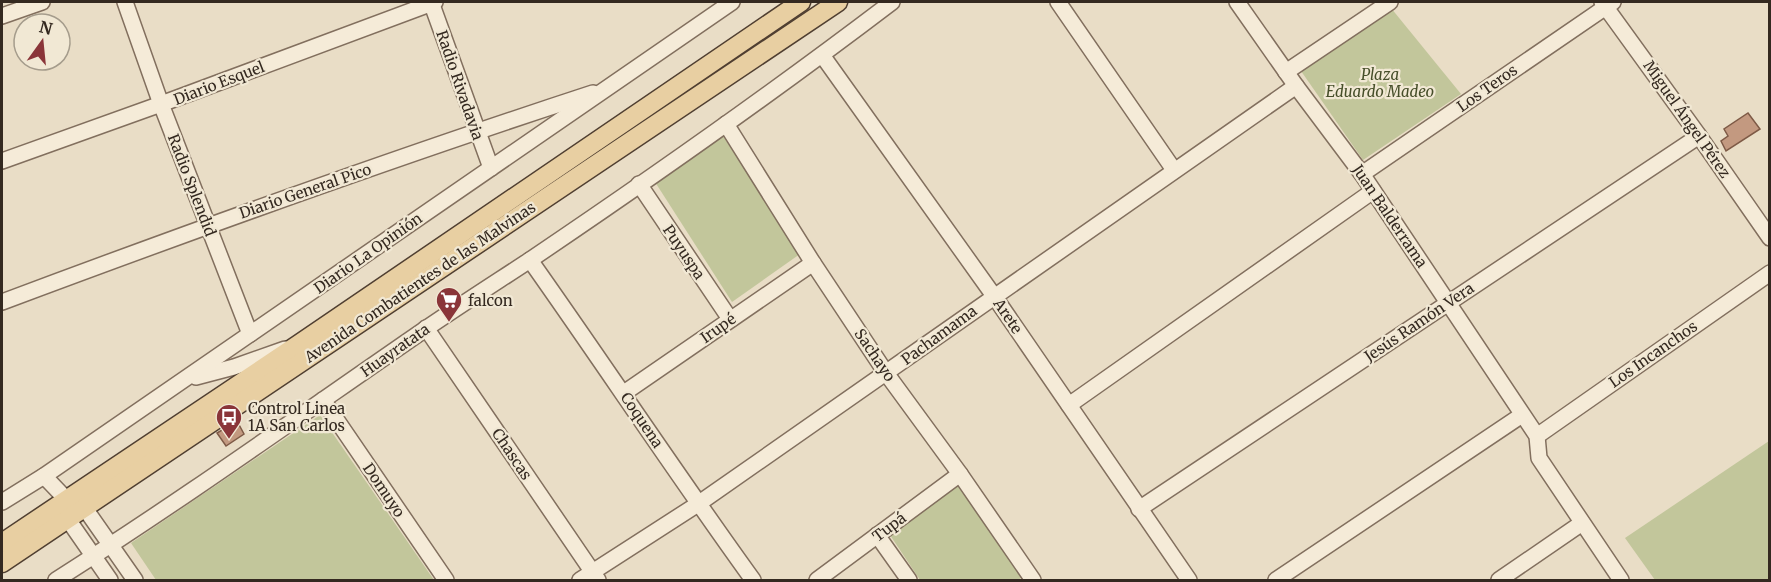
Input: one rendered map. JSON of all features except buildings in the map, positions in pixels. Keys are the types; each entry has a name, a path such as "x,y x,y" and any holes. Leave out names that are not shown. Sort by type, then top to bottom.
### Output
{"main road":[{"name":"Avenida Combatientes de las Malvinas","path":"2,543 801,2"},
{"name":"Avenida Combatientes de las Malvinas","path":"2,563 838,2"}],"street":[{"path":"2,16 42,2"},
{"name":"Radio Splendid","path":"125,2 161,104 250,334"},
{"name":"Diario Esquel","path":"2,161 432,2"},
{"name":"Radio Rivadavia","path":"432,2 490,168"},
{"name":"Diario La Opinión","path":"2,502 44,476 732,2"},
{"name":"Huayratata","path":"56,580 111,546 426,328 530,260 822,56 892,2"},
{"path":"1058,2 1174,170"},
{"name":"Juan Balderrama","path":"1237,2 1362,174 1537,436"},
{"path":"1286,72 1390,2"},
{"name":"Miguel Ángel Pérez","path":"1607,3 1770,238"},
{"name":"Los Teros","path":"1362,174 1607,3"},
{"name":"Arete","path":"822,56 994,296 1188,580"},
{"name":"Pachamama","path":"590,578 1296,86"},
{"name":"Diario General Pico","path":"2,302 207,225 610,87"},
{"name":"Sachayo","path":"726,124 813,263 886,373 960,474 1032,580"},
{"name":"Jesús Ramón Vera","path":"1139,509 1699,135"},
{"name":"Puyuspa","path":"639,184 730,319"},
{"path":"1069,405 1373,191"},
{"name":"Coquena","path":"530,260 753,580"},
{"name":"Irupé","path":"624,393 813,263"},
{"name":"Los Incanchos","path":"1537,436 1770,273"},
{"name":"Chascas","path":"426,328 590,578"},
{"path":"184,380 234,367 299,344"},
{"name":"Domuyo","path":"323,400 446,580"},
{"path":"1276,580 1522,415"},
{"path":"1537,436 1539,458 1621,580"},
{"name":"Tupá","path":"818,580 960,474"},
{"path":"44,476 66,499 84,507 135,580"},
{"path":"66,499 67,518 110,580"},
{"path":"1499,580 1582,523"},
{"path":"877,535 909,580"}],"green space":[{"name":"Plaza Eduardo Madeo","path":"1391,8 1461,94 1363,160 1301,71"},
{"path":"723,136 800,254 732,302 655,182"},
{"path":"320,415 434,580 156,580 131,543"},
{"path":"1769,441 1769,580 1655,580 1625,538"},
{"path":"960,483 1024,576 1018,580 920,580 890,535"}],"place":[{"name":"falcon","path":"449,323"},
{"name":"Control Linea 1A San Carlos","path":"229,440"}]}
